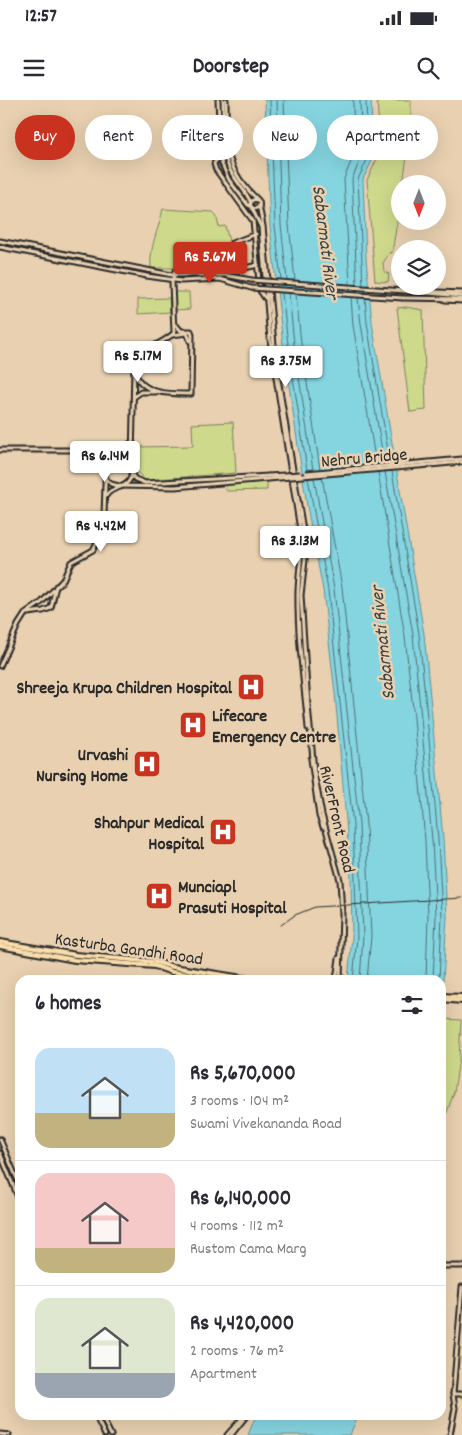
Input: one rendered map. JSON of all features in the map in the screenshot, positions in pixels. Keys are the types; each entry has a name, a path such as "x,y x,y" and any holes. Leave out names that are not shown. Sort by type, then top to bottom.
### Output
{"main road":[{"path":"218,100 219,115"},
{"path":"225,100 230,164 238,177 258,200"},
{"path":"225,100 226,158 230,170 248,195 261,226 266,298"},
{"path":"216,160 214,164 216,170 253,221 256,234 260,292 266,298"},
{"path":"221,160 229,180 251,206 257,208 259,205"},
{"path":"251,206 253,200 258,200"},
{"name":"RiverFront Road","path":"258,200 263,226 276,366 304,536 301,589 305,662 314,771 322,815 340,880 342,914 340,975"},
{"path":"172,335 174,333 174,320 172,279 175,271 204,270 213,267 222,260 232,243 256,234"},
{"path":"0,241 181,281 220,280 251,288 403,298 462,296"},
{"path":"0,247 82,264 172,279 189,274 231,271 258,265"},
{"path":"183,276 225,275 251,280 462,296"},
{"name":"RiverFront Road","path":"266,298 291,480 301,536 302,559 298,589 302,663 312,771 319,816 338,880 339,959 337,975"},
{"path":"134,399 141,392 190,394 191,331 178,329 174,320"},
{"path":"105,497 110,490 127,483 132,474 135,365 143,351 172,335 187,333 189,335 190,348"},
{"path":"135,365 137,379 156,392"},
{"path":"0,666 18,625 25,614 39,605 67,575 71,562 93,550 104,516 106,455 108,451 124,448 133,441"},
{"path":"0,450 114,450 127,452 132,459"},
{"path":"102,450 106,455"},
{"name":"Nehru Bridge","path":"268,477 462,461"},
{"path":"132,474 135,479 145,483 268,477"},
{"path":"105,476 110,484 119,486 175,487 268,477"},
{"path":"25,614 51,608 56,586"},
{"path":"46,598 54,600"},
{"path":"39,605 43,611"},
{"name":"Kasturba Gandhi Road","path":"0,942 76,956 156,962 173,968 221,975"},
{"name":"Kasturba Gandhi Road","path":"0,946 65,958 155,966 172,972 194,975"},
{"path":"446,998 462,999"},
{"path":"0,1139 15,1174"},
{"path":"0,1152 15,1190"},
{"path":"446,1266 462,1266"},
{"path":"450,1435 455,1408 453,1394 462,1287"},
{"path":"456,1365 460,1366"},
{"path":"453,1394 462,1394"},
{"path":"98,1420 105,1435"},
{"path":"103,1420 110,1435"},
{"path":"227,1435 241,1420"},
{"path":"231,1435 242,1420"},
{"path":"0,1434 9,1435"}],"green space":[{"path":"377,100 411,100 411,115 378,115"},
{"path":"377,160 406,160 404,175 391,175 391,230 396,230 394,240 391,240 391,252 383,263 384,271 389,274 388,282 375,281 367,180"},
{"path":"163,209 213,212 216,215 219,227 225,226 229,241 221,257 213,264 176,268 151,268 153,245"},
{"path":"174,292 189,292 190,309 175,310"},
{"path":"169,298 170,312 138,314 138,299"},
{"path":"406,307 423,310 426,410 410,412 397,308"},
{"path":"233,422 236,473 145,480 137,472 137,447 193,446 192,424"},
{"path":"267,481 267,490 227,491 225,489 228,484"},
{"path":"446,1019 461,1020 459,1059 454,1092 446,1115"}],"water":[{"name":"Sabarmati River","path":"265,100 371,100 372,115 327,115 327,160 372,160 363,179 366,258 372,323 424,634 443,839 447,916 443,975 348,975 352,937 351,878 335,693 323,590 307,506 283,345 270,226 267,160 317,160 317,115 266,115"},
{"path":"254,1420 356,1420 350,1435 248,1435"}],"railway":[{"path":"281,925 295,915 315,907 462,898"}],"place":[{"name":"Shreeja Krupa Children Hospital","path":"251,687"},
{"name":"Lifecare Emergency Centre","path":"193,725"},
{"name":"Urvashi Nursing Home","path":"147,764"},
{"name":"Shahpur Medical Hospital","path":"223,832"},
{"name":"Munciapl Prasuti Hospital","path":"159,896"}]}
